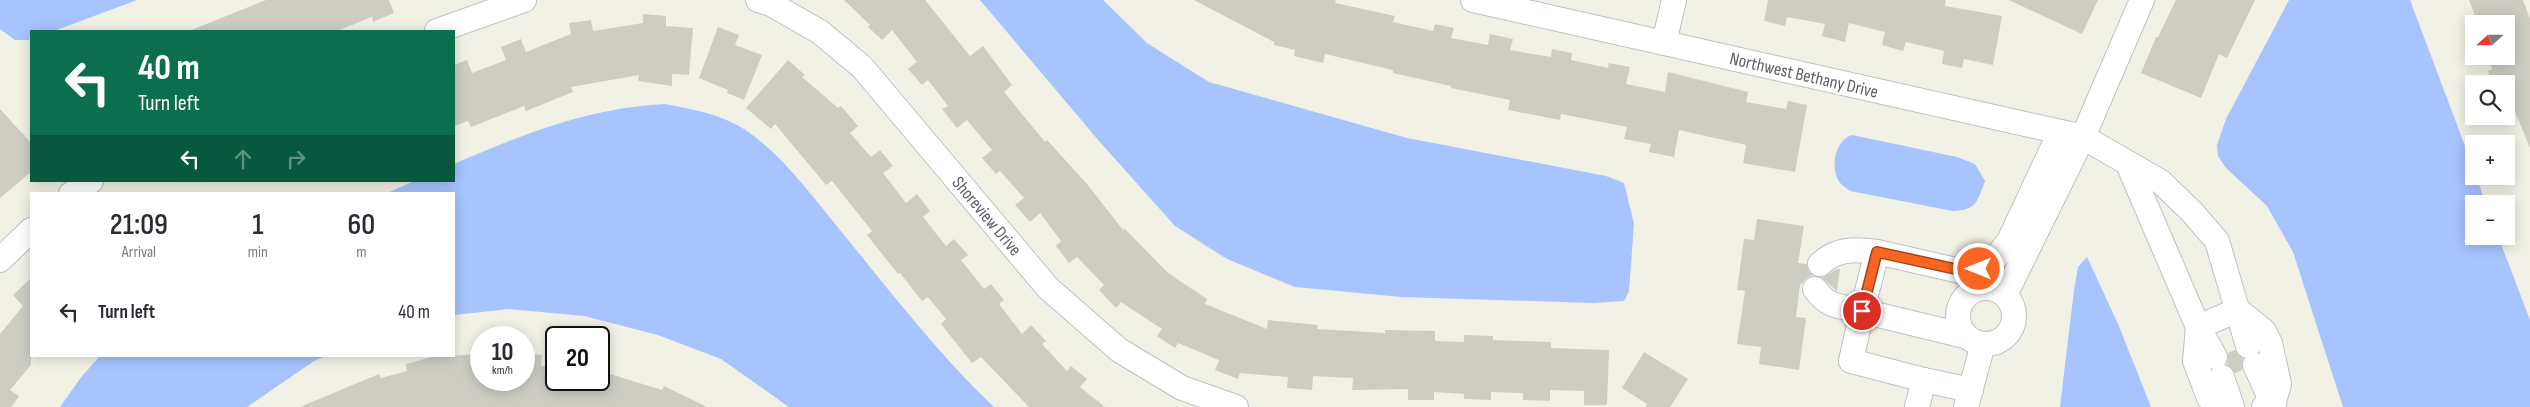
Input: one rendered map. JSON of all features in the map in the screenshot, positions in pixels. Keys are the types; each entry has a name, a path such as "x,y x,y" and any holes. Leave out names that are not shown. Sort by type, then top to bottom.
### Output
{"street":[{"path":"440,30 524,0"},
{"name":"Shoreview Drive","path":"758,0 771,4 820,32 862,67 1048,288 1119,350 1182,388 1236,407"},
{"name":"Northwest Bethany Drive","path":"1473,0 2072,135 2161,182 2192,212 2217,241 2252,356 2270,406"},
{"path":"1664,43 1674,0"},
{"path":"1974,340 1960,328 1958,308 1969,293 1973,280 1989,266 2009,241 2072,135 2142,0"},
{"path":"2005,294 2072,135"},
{"path":"2128,164 2198,327 2219,367 2232,407"},
{"path":"74,192 89,182"},
{"path":"3,252 30,231"},
{"path":"1867,250 1852,309 1851,361 1924,380 1969,398 1974,340"},
{"path":"1815,289 1822,299 1831,304 1974,340 2000,340 2012,327 2014,310 2005,294 1973,280 1867,250 1838,251 1820,264"},
{"path":"2198,327 2238,310"},
{"name":"Northwest Bethany Drive","path":"2238,310 2264,331 2270,343 2279,384 2270,406"},
{"path":"2198,327 2195,361 2209,398 2222,407"},
{"path":"1917,407 1924,380"}],"water":[{"path":"0,0 137,0 57,30 30,30 29,40 15,40 0,29"},
{"path":"980,0 1103,0 1147,43 1209,82 1407,138 1606,176 1624,183 1634,224 1629,291 1624,301 1593,303 1402,297 1295,287 1227,259 1175,226 1099,141"},
{"path":"2289,0 2410,0 2465,146 2465,185 2479,185 2483,195 2465,195 2465,245 2501,245 2530,320 2530,407 2343,407 2293,252 2267,206 2226,168 2218,156 2217,145 2226,119"},
{"path":"665,104 696,110 725,119 758,139 784,163 933,343 994,407 789,407 721,359 658,335 584,316 509,309 455,315 455,192 389,192 412,182 455,182 455,164 557,124 637,106"},
{"path":"1852,135 1957,157 1975,164 1985,181 1978,199 1972,207 1953,211 1850,191 1838,180 1835,160 1838,148 1842,142"},
{"path":"2087,257 2118,324 2151,407 2060,407 2078,267"},
{"path":"99,357 324,357 314,361 247,407 60,407 82,376"}],"building":[{"path":"266,0 389,0 394,13 373,22 372,17 340,30 191,30"},
{"path":"844,0 925,0 970,56 983,46 1012,85 1004,92 1045,142 1047,140 1087,184 1123,230 1124,228 1168,273 1207,299 1205,304 1267,329 1268,320 1318,325 1317,329 1385,333 1385,330 1435,331 1435,341 1464,342 1464,335 1493,336 1493,340 1551,342 1551,348 1609,350 1607,405 1584,405 1584,391 1550,390 1550,401 1523,400 1523,393 1491,392 1491,400 1464,399 1464,394 1434,392 1434,400 1408,400 1408,389 1352,390 1353,378 1313,376 1312,390 1287,388 1288,377 1240,373 1238,379 1215,370 1219,360 1178,343 1175,348 1157,336 1162,329 1121,302 1116,308 1099,290 1104,285 1077,257 1069,263 1056,246 1061,241 1040,213 1030,222 1015,205 1024,198 1000,171 996,174 982,158 992,150 967,120 957,128 942,109 948,106 928,80 922,85 908,69 917,62 892,30 882,40 868,27 870,25"},
{"path":"1194,0 1336,0 1335,3 1395,16 1393,22 1433,31 1435,24 1454,28 1451,38 1488,45 1490,34 1513,39 1510,50 1551,57 1552,49 1572,53 1571,60 1608,68 1609,63 1630,67 1626,84 1665,92 1668,72 1748,92 1746,102 1786,109 1788,101 1807,105 1795,172 1743,163 1746,145 1679,130 1674,157 1649,152 1651,144 1624,139 1627,127 1561,114 1560,120 1508,110 1510,100 1451,88 1451,86 1393,73 1393,70 1325,54 1323,63 1294,56 1295,50 1274,45 1274,42"},
{"path":"1768,0 1946,0 1945,6 2002,16 1993,65 1964,59 1962,68 1942,64 1944,51 1906,42 1903,51 1882,45 1885,32 1849,23 1845,42 1822,36 1825,24 1787,17 1785,26 1764,21"},
{"path":"2009,0 2098,0 2082,34"},
{"path":"2176,0 2255,0 2227,58 2219,54 2201,98 2141,73 2156,37 2158,37"},
{"path":"2469,0 2523,0 2530,19 2530,148 2515,112 2515,75 2490,75 2488,71 2492,69 2491,65 2515,65 2515,15 2475,15"},
{"path":"643,14 666,16 666,26 693,28 689,75 672,74 672,86 638,81 639,75 571,87 573,92 526,111 524,106 471,127 468,121 455,126 455,65 467,60 472,73 506,60 501,47 521,39 526,52 571,34 569,23 591,20 593,31 643,23"},
{"path":"718,27 739,35 735,45 762,55 744,100 727,93 728,90 699,78"},
{"path":"788,60 805,75 802,77 838,108 841,106 858,126 850,133 871,157 880,150 893,166 883,173 906,203 917,194 930,211 923,217 946,246 954,239 968,255 961,260 984,289 991,284 1004,300 999,304 1022,334 1031,325 1046,341 1042,344 1067,371 1071,366 1087,379 1080,387 1105,407 1029,407 981,357 972,363 941,324 946,319 928,297 922,301 900,273 898,274 867,235 872,231 832,181 826,185 775,124 771,129 746,108"},
{"path":"0,109 30,142 30,173 0,198"},
{"path":"1757,219 1804,226 1798,263 1807,264 1809,272 1813,275 1800,285 1796,317 1806,318 1799,370 1759,364 1761,347 1737,344 1745,291 1737,290 1744,239 1754,240"},
{"path":"1840,269 1837,291 1822,278"},
{"path":"30,279 31,365 10,390 19,396 11,407 0,407 0,334 23,306 13,295"},
{"path":"2235,350 2243,359 2242,370 2235,373 2227,364 2228,353"},
{"path":"1644,352 1688,379 1670,407 1646,407 1647,404 1622,388"},
{"path":"470,355 470,391 535,391 535,355 542,355 541,366 545,366 545,391 610,391 610,374 662,390 664,386 707,407 300,407 379,374 381,378 407,371 406,364 432,357"}],"route":[{"path":"1862,311 1877,252 1969,272 1979,269"}]}
